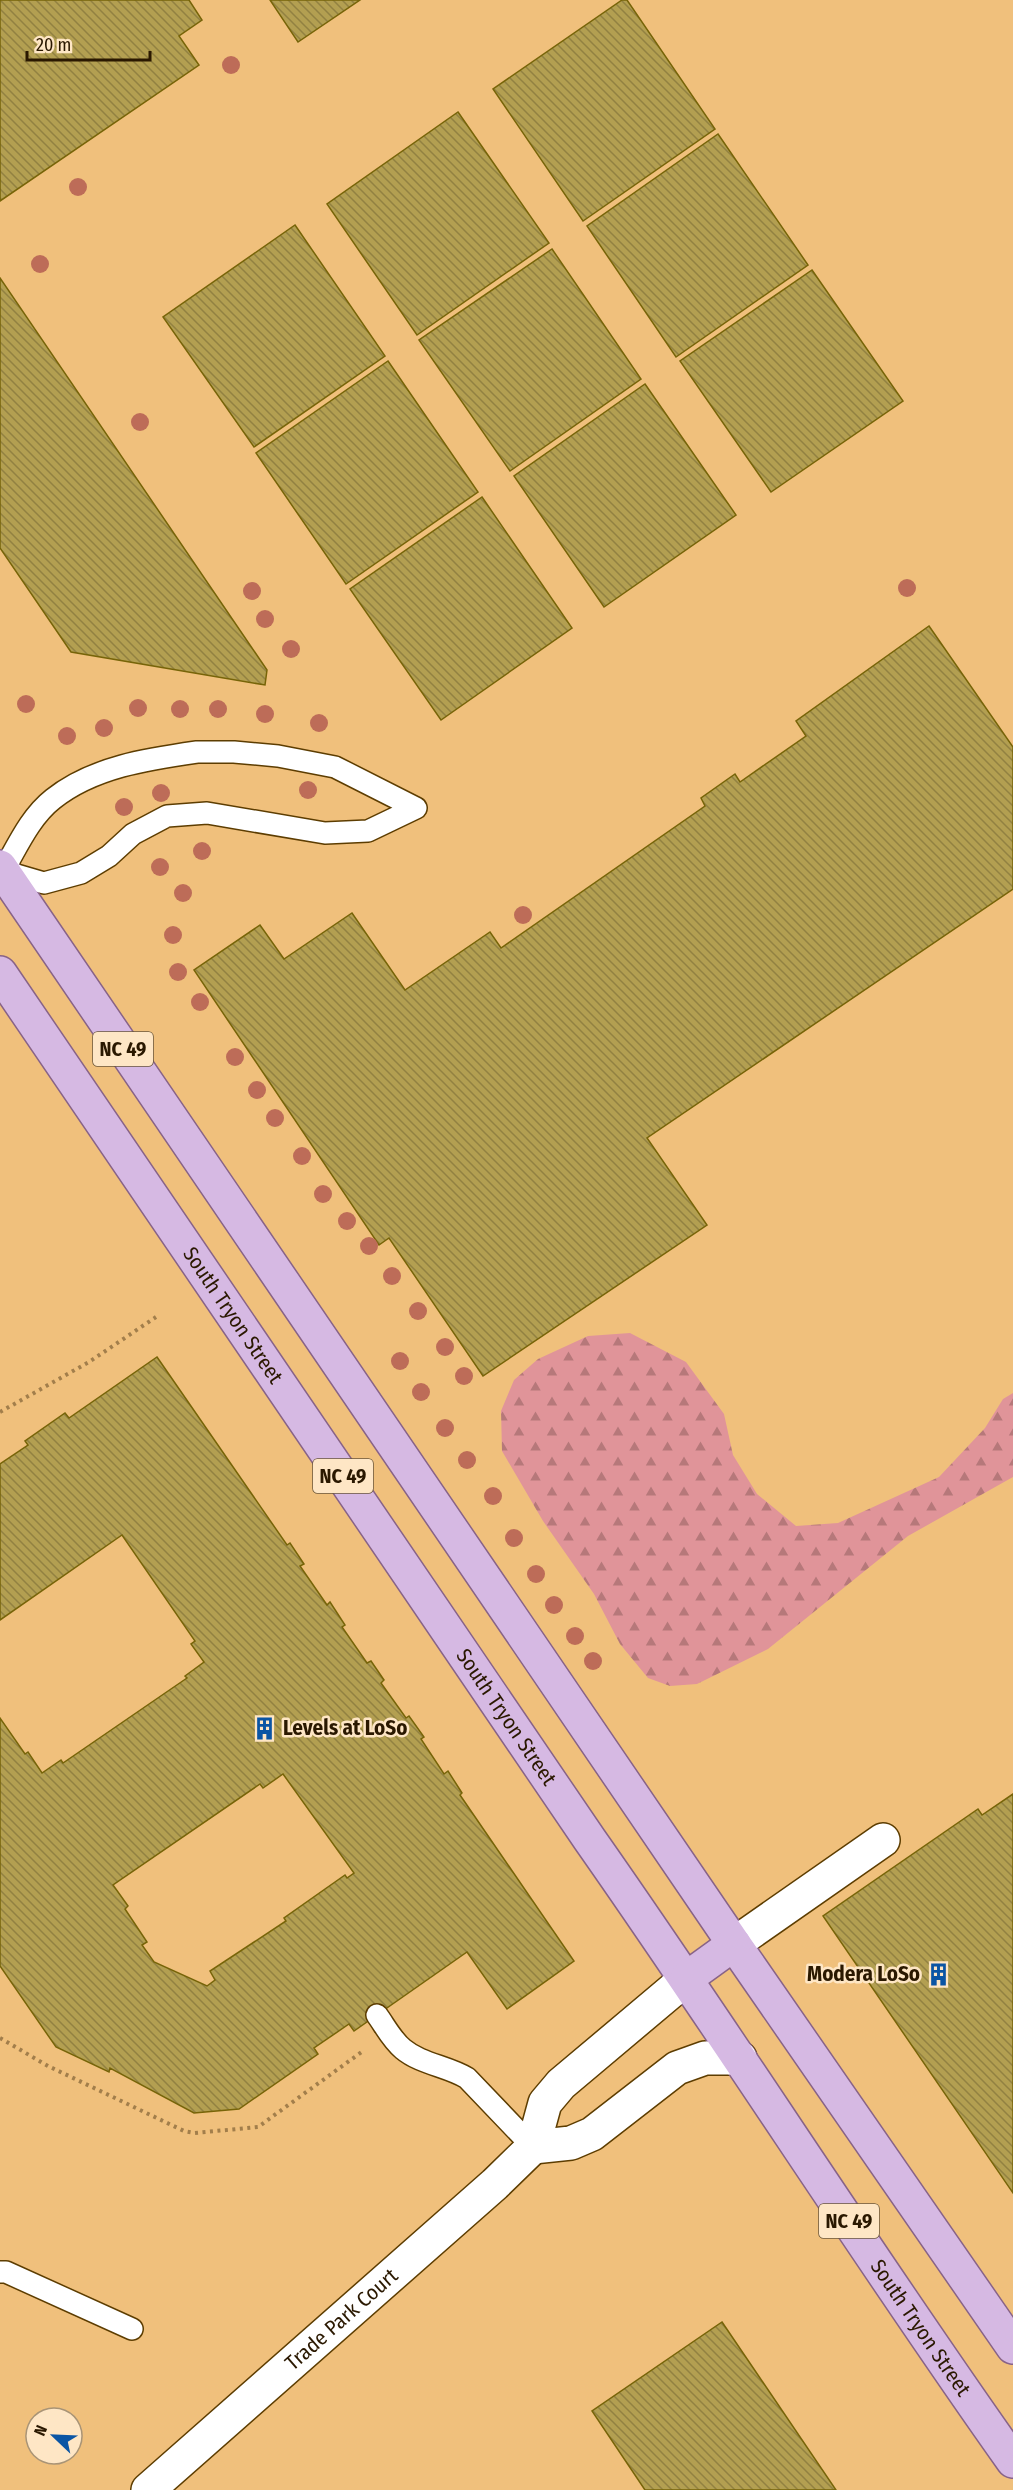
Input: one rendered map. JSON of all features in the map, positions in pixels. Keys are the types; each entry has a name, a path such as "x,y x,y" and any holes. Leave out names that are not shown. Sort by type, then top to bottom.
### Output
{"main road":[{"name":"NC 49","path":"1,871 734,1944 1013,2347"},
{"name":"South Tryon Street","path":"0,973 590,1840 687,1978 950,2373 1013,2461"},
{"path":"687,1978 734,1944"}],"street":[{"path":"734,1944 883,1840"},
{"path":"687,1978 561,2084 545,2103 533,2147 571,2143 592,2134 677,2068 705,2058 740,2058"},
{"name":"Trade Park Court","path":"148,2490 533,2147"}],"lane":[{"path":"197,752 234,752 278,756 335,767 416,808 368,831 325,834 207,813 167,816 133,834 109,855 81,873 44,884 1,871 27,829 52,799 92,776 150,759 197,752"},
{"path":"377,2015 403,2048 418,2058 454,2070 467,2078 533,2147"},
{"path":"0,2272 6,2272 132,2329"}],"path":[{"path":"0,1412 89,1362 156,1317"},
{"path":"0,2038 48,2066 184,2131 195,2133 258,2127 365,2050"}],"green space":[{"path":"630,1333 686,1362 724,1414 733,1455 757,1494 796,1526 838,1523 939,1477 985,1428 1003,1399 1013,1393 1013,1477 908,1536 768,1649 697,1684 670,1686 648,1678 620,1644 594,1594 543,1521 502,1451 501,1411 514,1380 538,1359 588,1336"}],"building":[{"path":"0,0 189,0 202,20 179,36 199,65 0,201"},
{"path":"270,0 360,0 298,42"},
{"path":"622,0 627,0 715,129 583,221 493,89"},
{"path":"458,112 549,243 417,335 327,204"},
{"path":"718,134 808,265 676,357 587,226"},
{"path":"295,225 385,356 254,447 163,317"},
{"path":"552,249 641,379 510,471 419,340"},
{"path":"812,270 903,401 771,492 680,361"},
{"path":"0,278 267,670 265,685 71,652 0,548"},
{"path":"388,361 478,492 346,584 256,453"},
{"path":"645,384 736,515 604,607 514,476"},
{"path":"482,497 572,628 441,720 350,589"},
{"path":"929,626 1013,747 1013,889 647,1138 707,1225 483,1376 389,1238 379,1245 194,970 260,925 284,959 352,913 405,990 490,932 501,948 705,806 701,798 735,774 740,782 806,736 796,721"},
{"name":"Levels at LoSo","path":"157,1357 287,1545 290,1543 304,1564 300,1566 327,1605 330,1602 345,1625 342,1627 367,1663 371,1661 384,1680 381,1683 406,1718 409,1716 424,1737 421,1739 444,1774 448,1771 462,1793 460,1795 574,1961 507,2009 467,1952 354,2031 349,2024 314,2048 318,2054 239,2109 194,2113 110,2068 109,2072 56,2047 0,1966 0,1718 25,1754 28,1752 42,1773 61,1760 63,1763 187,1678 185,1676 204,1662 191,1644 195,1641 122,1535 0,1620 0,1464 28,1445 25,1441 65,1413 69,1418","holes":["283,1774 354,1873 347,1878 345,1875 284,1918 286,1921 210,1971 215,1980 207,1986 154,1962 142,1945 147,1942 125,1909 128,1906 113,1885 260,1784 263,1788"]},
{"name":"Modera LoSo","path":"1013,1794 1013,2193 823,1916 978,1809 982,1815"},
{"path":"722,2322 836,2490 645,2490 592,2411"}],"place":[{"name":"Levels at LoSo","path":"265,1728"},
{"name":"Modera LoSo","path":"938,1974"}]}
